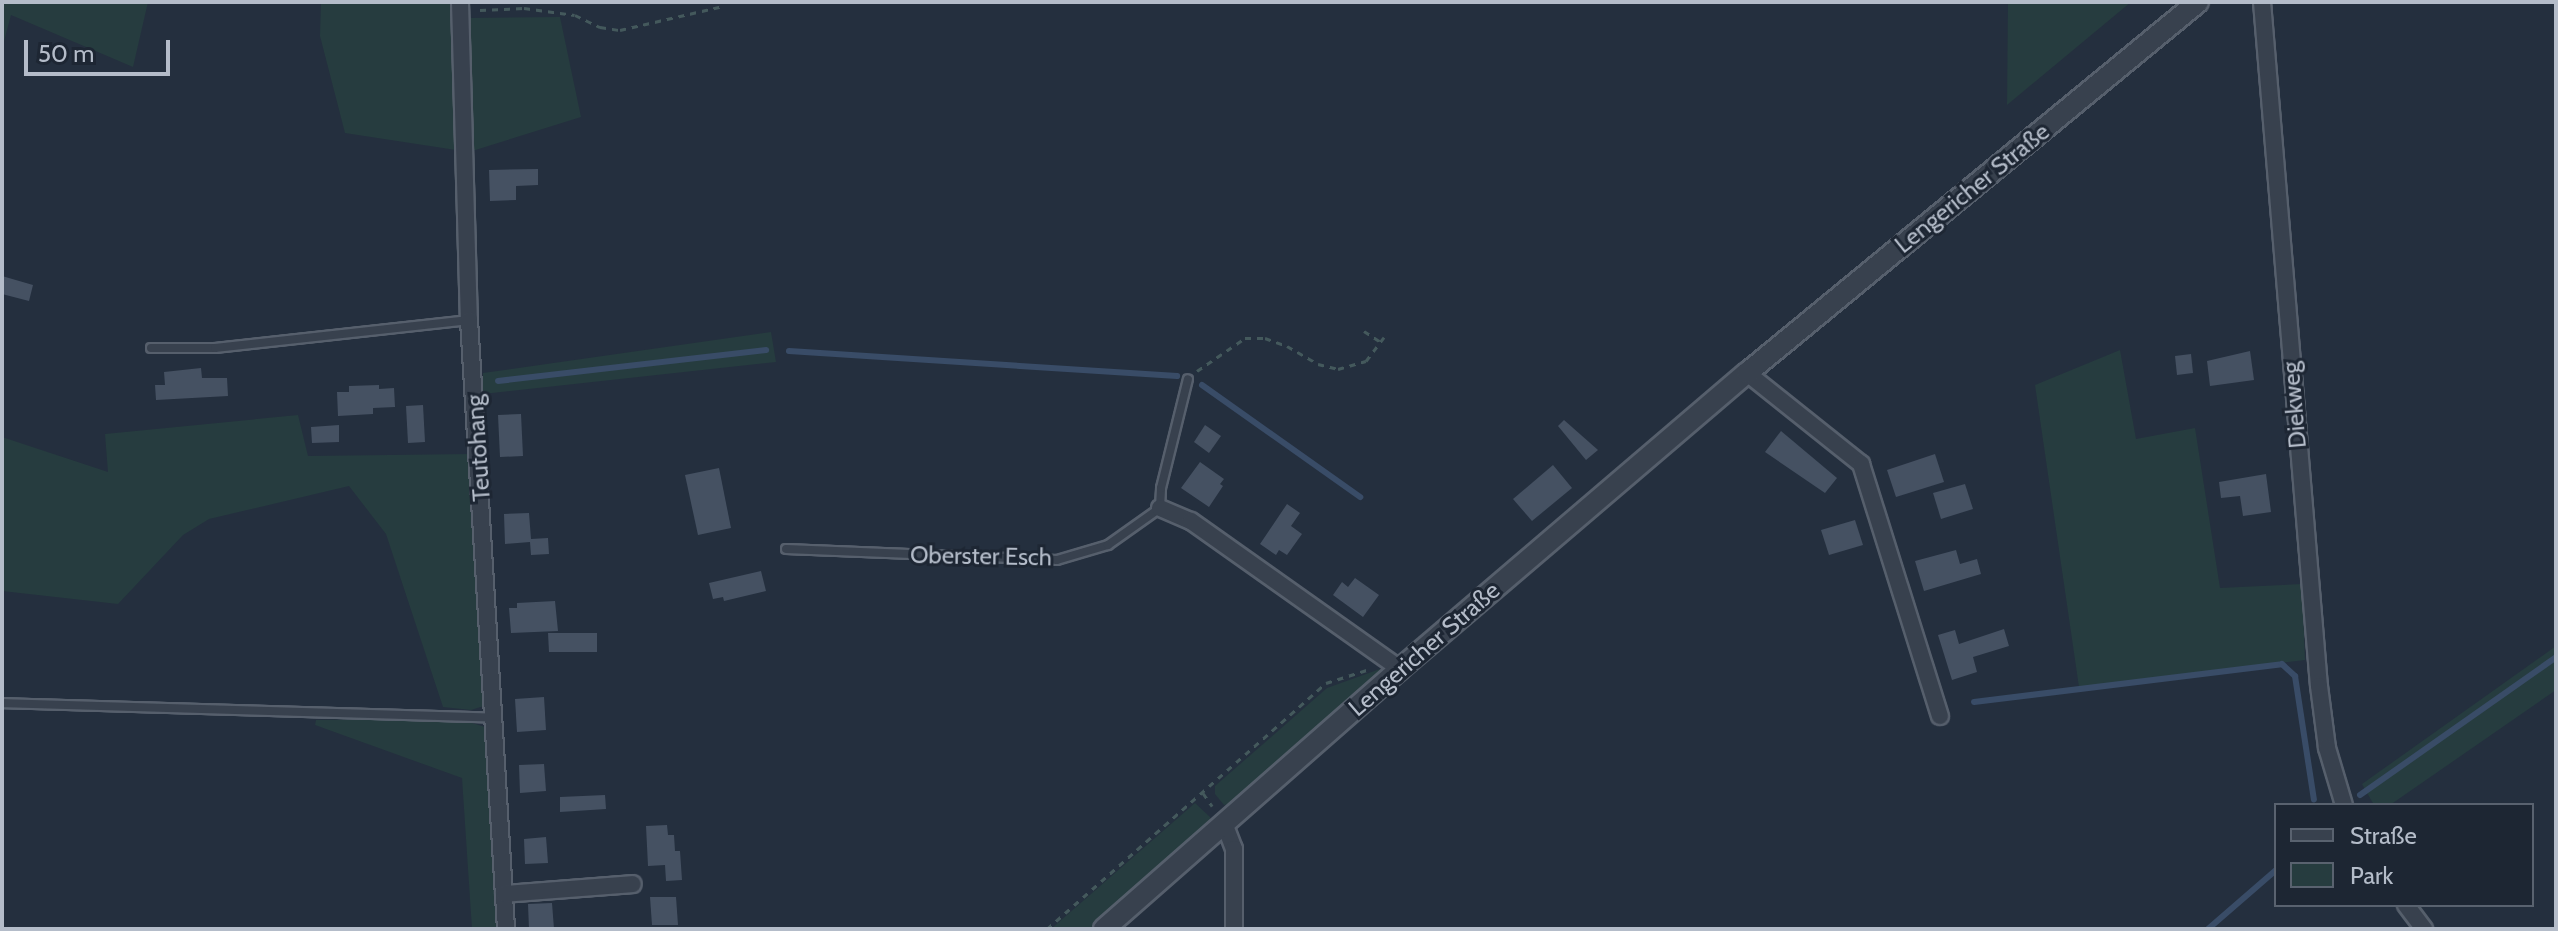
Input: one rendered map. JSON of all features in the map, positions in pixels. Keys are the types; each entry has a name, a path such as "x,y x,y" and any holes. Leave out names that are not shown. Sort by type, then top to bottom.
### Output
{"street":[{"name":"Lengericher Straße","path":"1104,929 1400,669 1747,373 2198,2"},
{"name":"Diekweg","path":"2262,2 2319,686 2327,748 2343,803"},
{"name":"Teutohang","path":"460,6 469,320 506,929"},
{"path":"1747,373 1861,464 1940,716"},
{"path":"1160,508 1191,521 1400,669"},
{"path":"1224,823 1234,849 1234,929"},
{"path":"504,894 633,884"},
{"path":"2408,907 2424,929"}],"lane":[{"path":"151,348 215,348 469,320"},
{"path":"1160,508 1161,488 1188,379"},
{"name":"Oberster Esch","path":"786,549 1057,560 1108,545 1160,508"},
{"path":"2,703 494,718"}],"path":[{"path":"460,6 524,8 575,15 600,27 620,30 723,6"},
{"path":"1188,379 1225,348 1245,338 1265,338 1287,346 1318,364 1338,369 1366,361 1382,340 1364,331"}],"green space":[{"path":"2,2 148,2 133,67 11,15 2,49"},
{"path":"321,2 468,2 469,18 560,17 581,117 469,152 345,133 320,36"},
{"path":"2008,2 2131,2 2007,105"},
{"path":"771,332 776,362 483,394 483,373"},
{"path":"2120,350 2136,439 2195,428 2220,588 2302,584 2305,660 2079,687 2035,385"},
{"path":"298,415 308,456 471,454 487,705 471,710 443,707 386,534 349,486 209,519 183,535 118,604 2,591 2,437 108,472 105,434"},
{"path":"2556,646 2556,690 2393,803 2373,803 2362,784"},
{"path":"1380,669 1381,675 1232,804 1224,805 1215,794 1215,786 1327,688"},
{"path":"316,720 469,722 488,728 501,929 472,929 462,778 315,725"},
{"path":"1195,803 1210,817 1210,823 1090,929 1051,929"}],"building":[{"path":"538,169 538,185 516,186 516,200 490,201 489,170"},
{"path":"2,276 33,285 29,301 2,294"},
{"path":"2250,351 2254,380 2210,386 2207,361"},
{"path":"2191,354 2193,373 2177,375 2175,356"},
{"path":"201,368 202,378 227,378 228,396 156,400 155,385 165,385 164,372"},
{"path":"379,385 379,389 394,388 395,407 373,408 373,414 338,416 337,392 349,392 349,386"},
{"path":"423,405 425,442 408,443 406,406"},
{"path":"521,414 523,456 500,457 498,415"},
{"path":"1564,420 1598,450 1586,460 1558,426"},
{"path":"339,425 339,442 312,443 311,427"},
{"path":"1205,425 1221,436 1209,453 1194,442"},
{"path":"1781,431 1837,478 1825,493 1765,452"},
{"path":"1935,454 1944,482 1896,497 1887,470"},
{"path":"1200,462 1224,479 1220,484 1223,486 1209,507 1181,488"},
{"path":"1553,465 1572,488 1532,521 1513,499"},
{"path":"719,468 731,528 698,535 685,475"},
{"path":"2266,474 2271,512 2243,516 2240,496 2221,498 2219,482"},
{"path":"1965,484 1973,509 1941,519 1933,493"},
{"path":"1287,504 1300,513 1291,526 1302,534 1287,555 1279,550 1276,555 1260,544"},
{"path":"529,513 531,539 548,538 549,554 531,555 530,542 505,544 504,514"},
{"path":"1855,520 1863,545 1829,555 1821,530"},
{"path":"1956,550 1960,564 1977,559 1981,574 1924,591 1915,561"},
{"path":"761,571 766,591 724,601 723,597 713,599 709,583"},
{"path":"1355,578 1379,595 1363,617 1333,595 1342,582 1348,587"},
{"path":"555,601 558,631 511,633 509,608 517,608 517,603"},
{"path":"2004,629 2009,646 1973,657 1977,672 1952,680 1938,635 1955,630 1959,644"},
{"path":"548,633 597,633 597,652 549,652"},
{"path":"544,697 546,730 517,732 515,699"},
{"path":"544,764 546,791 520,793 519,765"},
{"path":"605,795 606,809 560,812 560,797"},
{"path":"667,825 668,835 674,835 675,851 680,851 682,880 666,881 665,865 648,866 646,826"},
{"path":"546,837 548,863 525,864 524,839"},
{"path":"650,897 676,897 678,925 652,925"},
{"path":"552,903 554,929 529,929 528,904"}],"waterway":[{"path":"498,381 766,350"},
{"path":"789,351 1177,376"},
{"path":"1202,385 1360,497"},
{"path":"2360,795 2556,657"},
{"path":"1974,702 2282,664 2295,676 2314,800"},
{"path":"2208,929 2274,872"}]}
